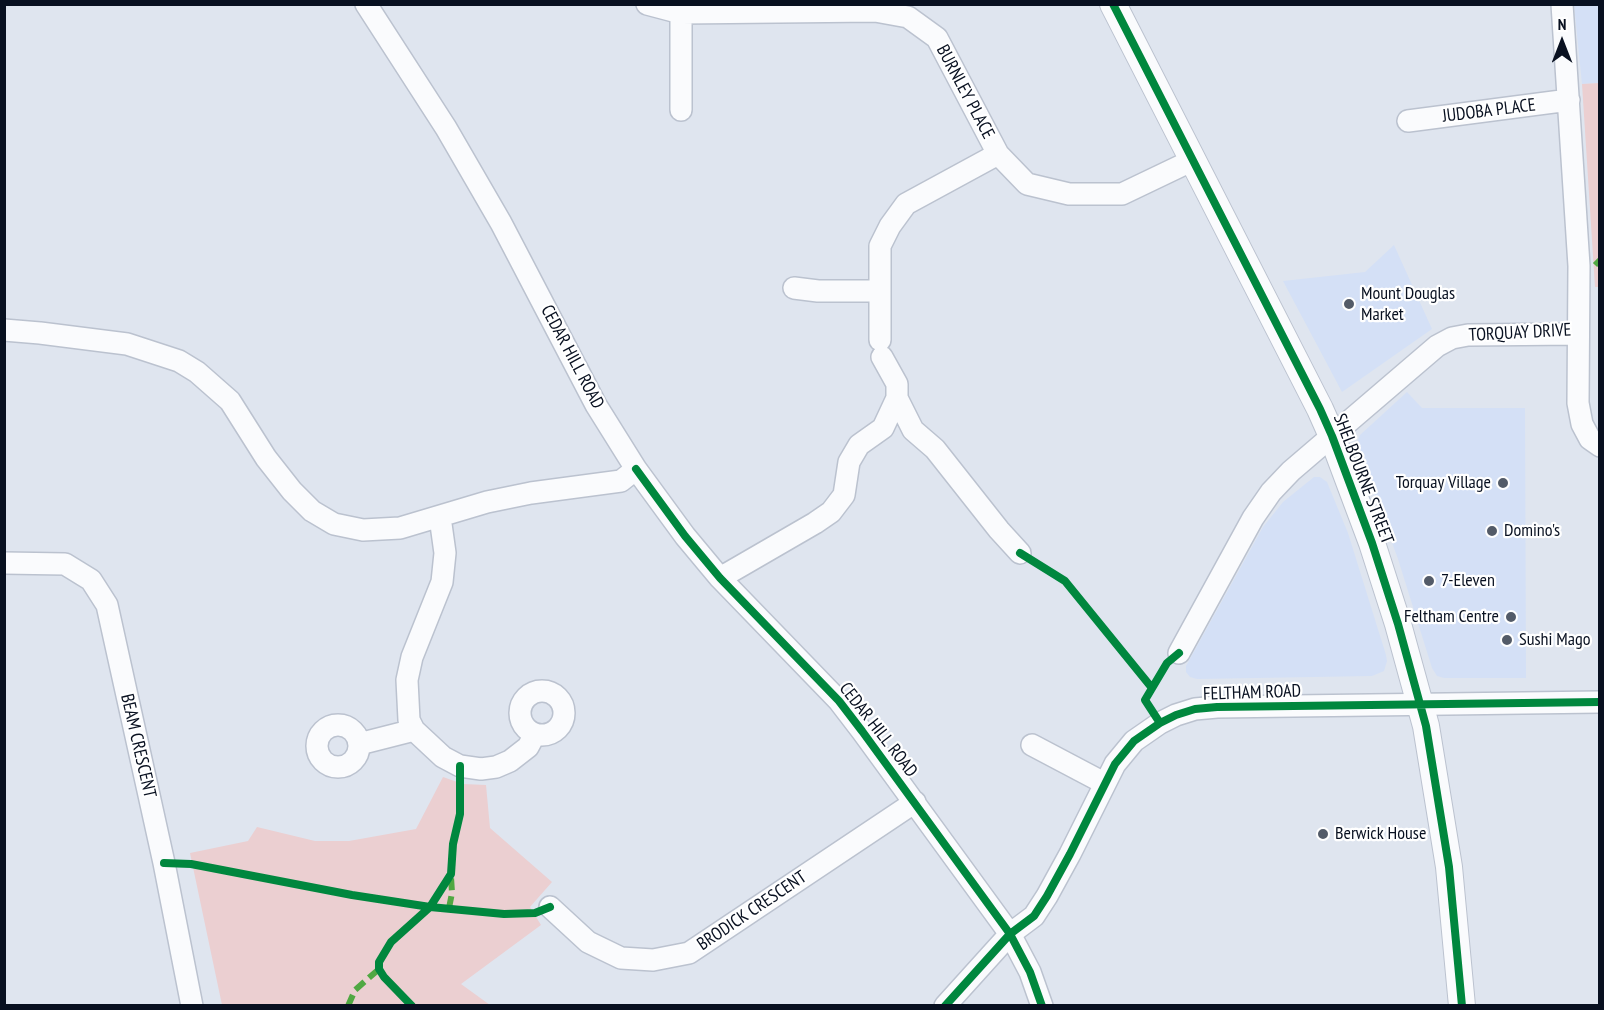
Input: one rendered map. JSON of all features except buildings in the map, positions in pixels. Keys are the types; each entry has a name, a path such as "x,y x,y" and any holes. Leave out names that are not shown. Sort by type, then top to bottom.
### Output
{"main road":[{"name":"SHELBOURNE STREET","path":"1113,4 1332,436 1372,543 1398,622 1426,726 1449,867 1462,1005"}],"street":[{"name":"CEDAR HILL ROAD","path":"366,4 452,137 501,223 596,405 636,469 685,536 720,578 839,701 1010,934 1030,972 1042,1005"},
{"name":"BURNLEY PLACE","path":"647,4 681,13 875,11 908,17 937,38 998,154 1027,184 1069,194 1122,194 1193,160"},
{"name":"TORQUAY DRIVE","path":"1179,654 1253,518 1271,492 1291,471 1437,346 1452,338 1468,335 1578,334 1579,266 1562,4"},
{"path":"681,13 681,110"},
{"name":"JUDOBA PLACE","path":"1408,121 1569,100"},
{"path":"720,578 815,523 831,512 844,495 849,462 859,445 883,428 897,398 897,384 881,348 880,246 906,204 998,154"},
{"path":"794,288 819,291 880,291"},
{"path":"4,330 127,344 188,366 230,401 266,458 292,491 312,511 334,524 363,530 380,531 400,528 486,502 621,480 636,469"},
{"path":"1578,334 1578,403 1582,424 1590,439 1599,446"},
{"path":"897,398 914,430 936,449 954,475 1020,554"},
{"path":"883,428 914,430"},
{"path":"440,517 445,553 442,582 412,657 407,680 409,720 414,730 443,757 460,766 481,769 496,767 510,761 528,747 535,734"},
{"name":"BEAM CRESCENT","path":"4,563 65,564 91,580 106,605 162,852 192,1005"},
{"name":"FELTHAM ROAD","path":"945,1005 1010,934 1034,916 1047,896 1115,764 1134,741 1160,723 1195,709 1217,706 1599,702"},
{"path":"359,744 414,730"},
{"path":"1032,745 1104,783"},
{"name":"BRODICK CRESCENT","path":"550,907 588,942 621,958 653,960 689,953 915,802"}],"shaded area":[{"path":"1574,5 1599,5 1599,83 1582,84"},
{"path":"1599,83 1600,287 1595,287 1582,84"},
{"path":"1394,245 1432,329 1342,392 1283,281 1365,272"},
{"path":"1407,392 1422,408 1525,408 1526,678 1444,678 1437,676 1432,668 1398,559 1356,446 1360,435"},
{"path":"1314,477 1320,477 1327,482 1348,533 1386,655 1384,671 1372,676 1197,679 1190,677 1186,672 1186,666 1263,527 1283,502"},
{"path":"443,777 463,784 486,785 490,828 552,882 530,907 541,925 461,984 490,1005 222,1005 190,853 248,841 257,827 315,841 349,841 416,829"}],"marked path":[{"path":"1595,265 1600,260"},
{"path":"449,908 452,893 451,877"},
{"path":"348,1006 355,990 379,969"}],"cycle path":[{"path":"1113,4 1320,409 1372,543 1398,624 1426,726 1449,867 1462,1006"},
{"path":"636,469 685,536 720,578 839,701 862,731 1010,934 1030,972 1042,1006"},
{"path":"1020,553 1065,581 1152,688"},
{"path":"1160,723 1145,700 1167,663 1179,653"},
{"path":"945,1006 1010,934 1034,916 1070,854 1115,764 1134,741 1176,715 1195,709 1217,707 1600,702"},
{"path":"412,1006 384,977 379,969 379,962 391,942 430,907 451,874 453,844 460,814 460,766"},
{"path":"164,863 191,864 352,895 430,907 504,914 535,913 550,907"}],"place":[{"name":"Mount Douglas Market","path":"1349,304"},
{"name":"Torquay Village","path":"1503,483"},
{"name":"Domino's","path":"1492,531"},
{"name":"7-Eleven","path":"1429,581"},
{"name":"Feltham Centre","path":"1511,617"},
{"name":"Sushi Mago","path":"1507,640"},
{"name":"Berwick House","path":"1323,834"}]}
